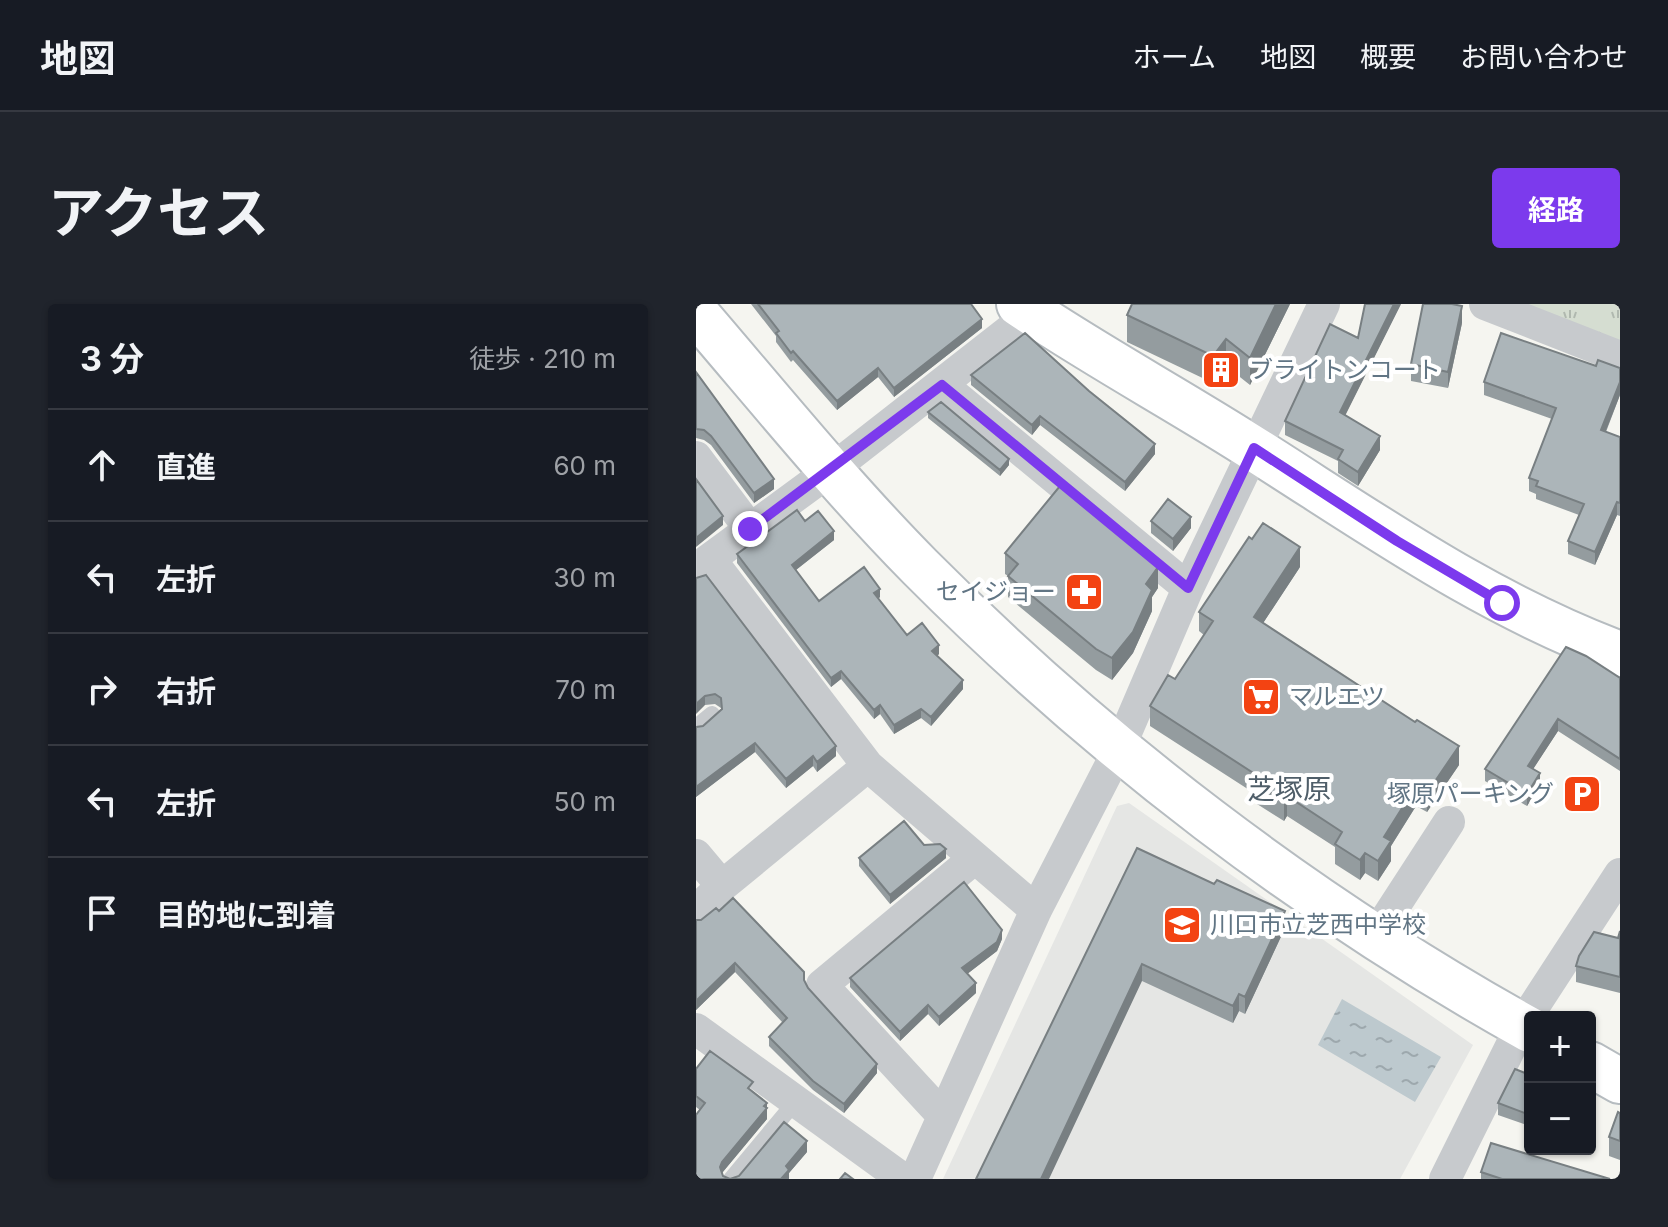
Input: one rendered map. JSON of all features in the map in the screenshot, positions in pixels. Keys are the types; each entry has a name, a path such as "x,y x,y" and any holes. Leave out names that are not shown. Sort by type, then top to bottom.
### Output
{"street":[{"path":"915,1179 1036,910 1119,749 1188,588 1324,304"},
{"path":"1485,304 1620,357"},
{"path":"1036,910 868,766 703,564 942,385 1025,309 1502,603 1620,654"},
{"path":"698,318 919,565 963,609 1119,749 1326,907 1524,1027"},
{"path":"942,385 1188,588"},
{"path":"696,457 750,529"},
{"path":"696,911 868,766"},
{"path":"1375,936 1449,822"},
{"path":"696,855 722,886"},
{"path":"942,1115 822,985 975,858"},
{"path":"1536,1011 1620,874"},
{"path":"696,1029 903,1179"},
{"path":"1445,1179 1524,1032"},
{"path":"1596,1067 1620,1081"}],"lane":[{"path":"696,727 712,714"},
{"path":"731,1179 796,1101"}],"shaded area":[{"name":"川口市立芝西中学校","path":"1129,803 1473,1045 1400,1179 943,1179 1117,806"}],"green space":[{"path":"1520,304 1620,304 1620,342"}],"water":[{"path":"1342,999 1441,1057 1415,1102 1318,1045"}],"building":[{"path":"758,304 971,304 982,319 894,388 878,368 837,401 793,351 791,353"},
{"path":"1132,304 1276,304 1250,358 1226,339 1213,356 1127,315"},
{"path":"1365,304 1394,304 1340,412 1380,436 1358,472 1338,459 1343,450 1285,421 1330,324 1358,338"},
{"path":"1423,304 1462,306 1448,372 1411,364"},
{"path":"1025,333 1089,391 1155,444 1125,482 1040,416 1032,425 971,375"},
{"path":"1501,333 1596,366 1598,360 1620,368 1620,382 1601,430 1620,437 1620,503 1617,502 1595,552 1568,541 1584,504 1536,486 1538,481 1529,478 1556,408 1484,382"},
{"path":"696,372 774,479 754,493 711,436 704,430 696,429"},
{"path":"941,402 1009,459 1000,470 928,412"},
{"path":"696,479 723,516 696,538"},
{"name":"セイジョー","path":"1060,486 1158,567 1146,584 1152,590 1133,632 1112,658 1096,649 1008,576 1018,564 1005,553"},
{"path":"1168,499 1191,517 1173,539 1151,521"},
{"path":"797,510 805,521 818,511 834,531 792,565 819,601 864,567 880,589 874,593 907,635 922,623 939,645 932,651 963,680 931,717 921,709 894,725 880,705 874,710 841,671 831,678 737,554"},
{"name":"マルエツ","path":"1263,523 1300,547 1254,617 1415,722 1417,720 1459,746 1427,793 1416,786 1384,837 1391,841 1378,861 1365,853 1360,860 1335,844 1342,832 1287,796 1284,801 1257,784 1261,778 1150,706 1168,675 1175,679 1213,621 1199,612 1249,537 1252,539"},
{"path":"706,575 836,746 817,762 813,756 786,779 755,743 696,787 696,727 703,726 722,709 721,698 715,694 705,696 696,704 696,578"},
{"path":"1566,647 1620,678 1620,759 1558,719 1528,766 1540,773 1527,794 1485,769"},
{"path":"904,821 924,845 940,844 946,849 890,895 859,858"},
{"path":"1137,848 1214,884 1217,880 1285,911 1245,997 1239,994 1233,1006 1142,964 1041,1179 976,1179"},
{"path":"964,882 1002,930 997,942 962,968 976,983 939,1017 928,1005 900,1032 850,978"},
{"path":"733,898 804,972 808,988 877,1064 844,1104 813,1081 769,1037 787,1018 735,963 696,1001 696,920 701,920 716,908 719,911"},
{"path":"1620,931 1620,977 1576,966 1594,932 1618,938"},
{"path":"710,1051 753,1082 748,1088 767,1103 764,1106 767,1108 722,1162 723,1176 730,1179 696,1179 696,1115 705,1103 696,1096 696,1069"},
{"path":"1515,1069 1524,1073 1524,1113 1498,1103"},
{"path":"1620,1113 1620,1141 1609,1137"},
{"path":"784,1122 807,1141 786,1166 789,1170 781,1179 730,1179 739,1176"},
{"path":"1491,1143 1610,1179 1502,1179 1481,1172"}],"place":[{"name":"ブライトンコート","path":"1221,370"},
{"name":"セイジョー","path":"1084,592"},
{"name":"マルエツ","path":"1261,697"},
{"name":"塚原パーキング","path":"1582,794"},
{"name":"川口市立芝西中学校","path":"1182,925"}],"district":[{"name":"芝塚原","path":"1289,789"}],"route":[{"path":"750,529 942,385 1188,588 1254,448 1397,541 1502,603"}]}
